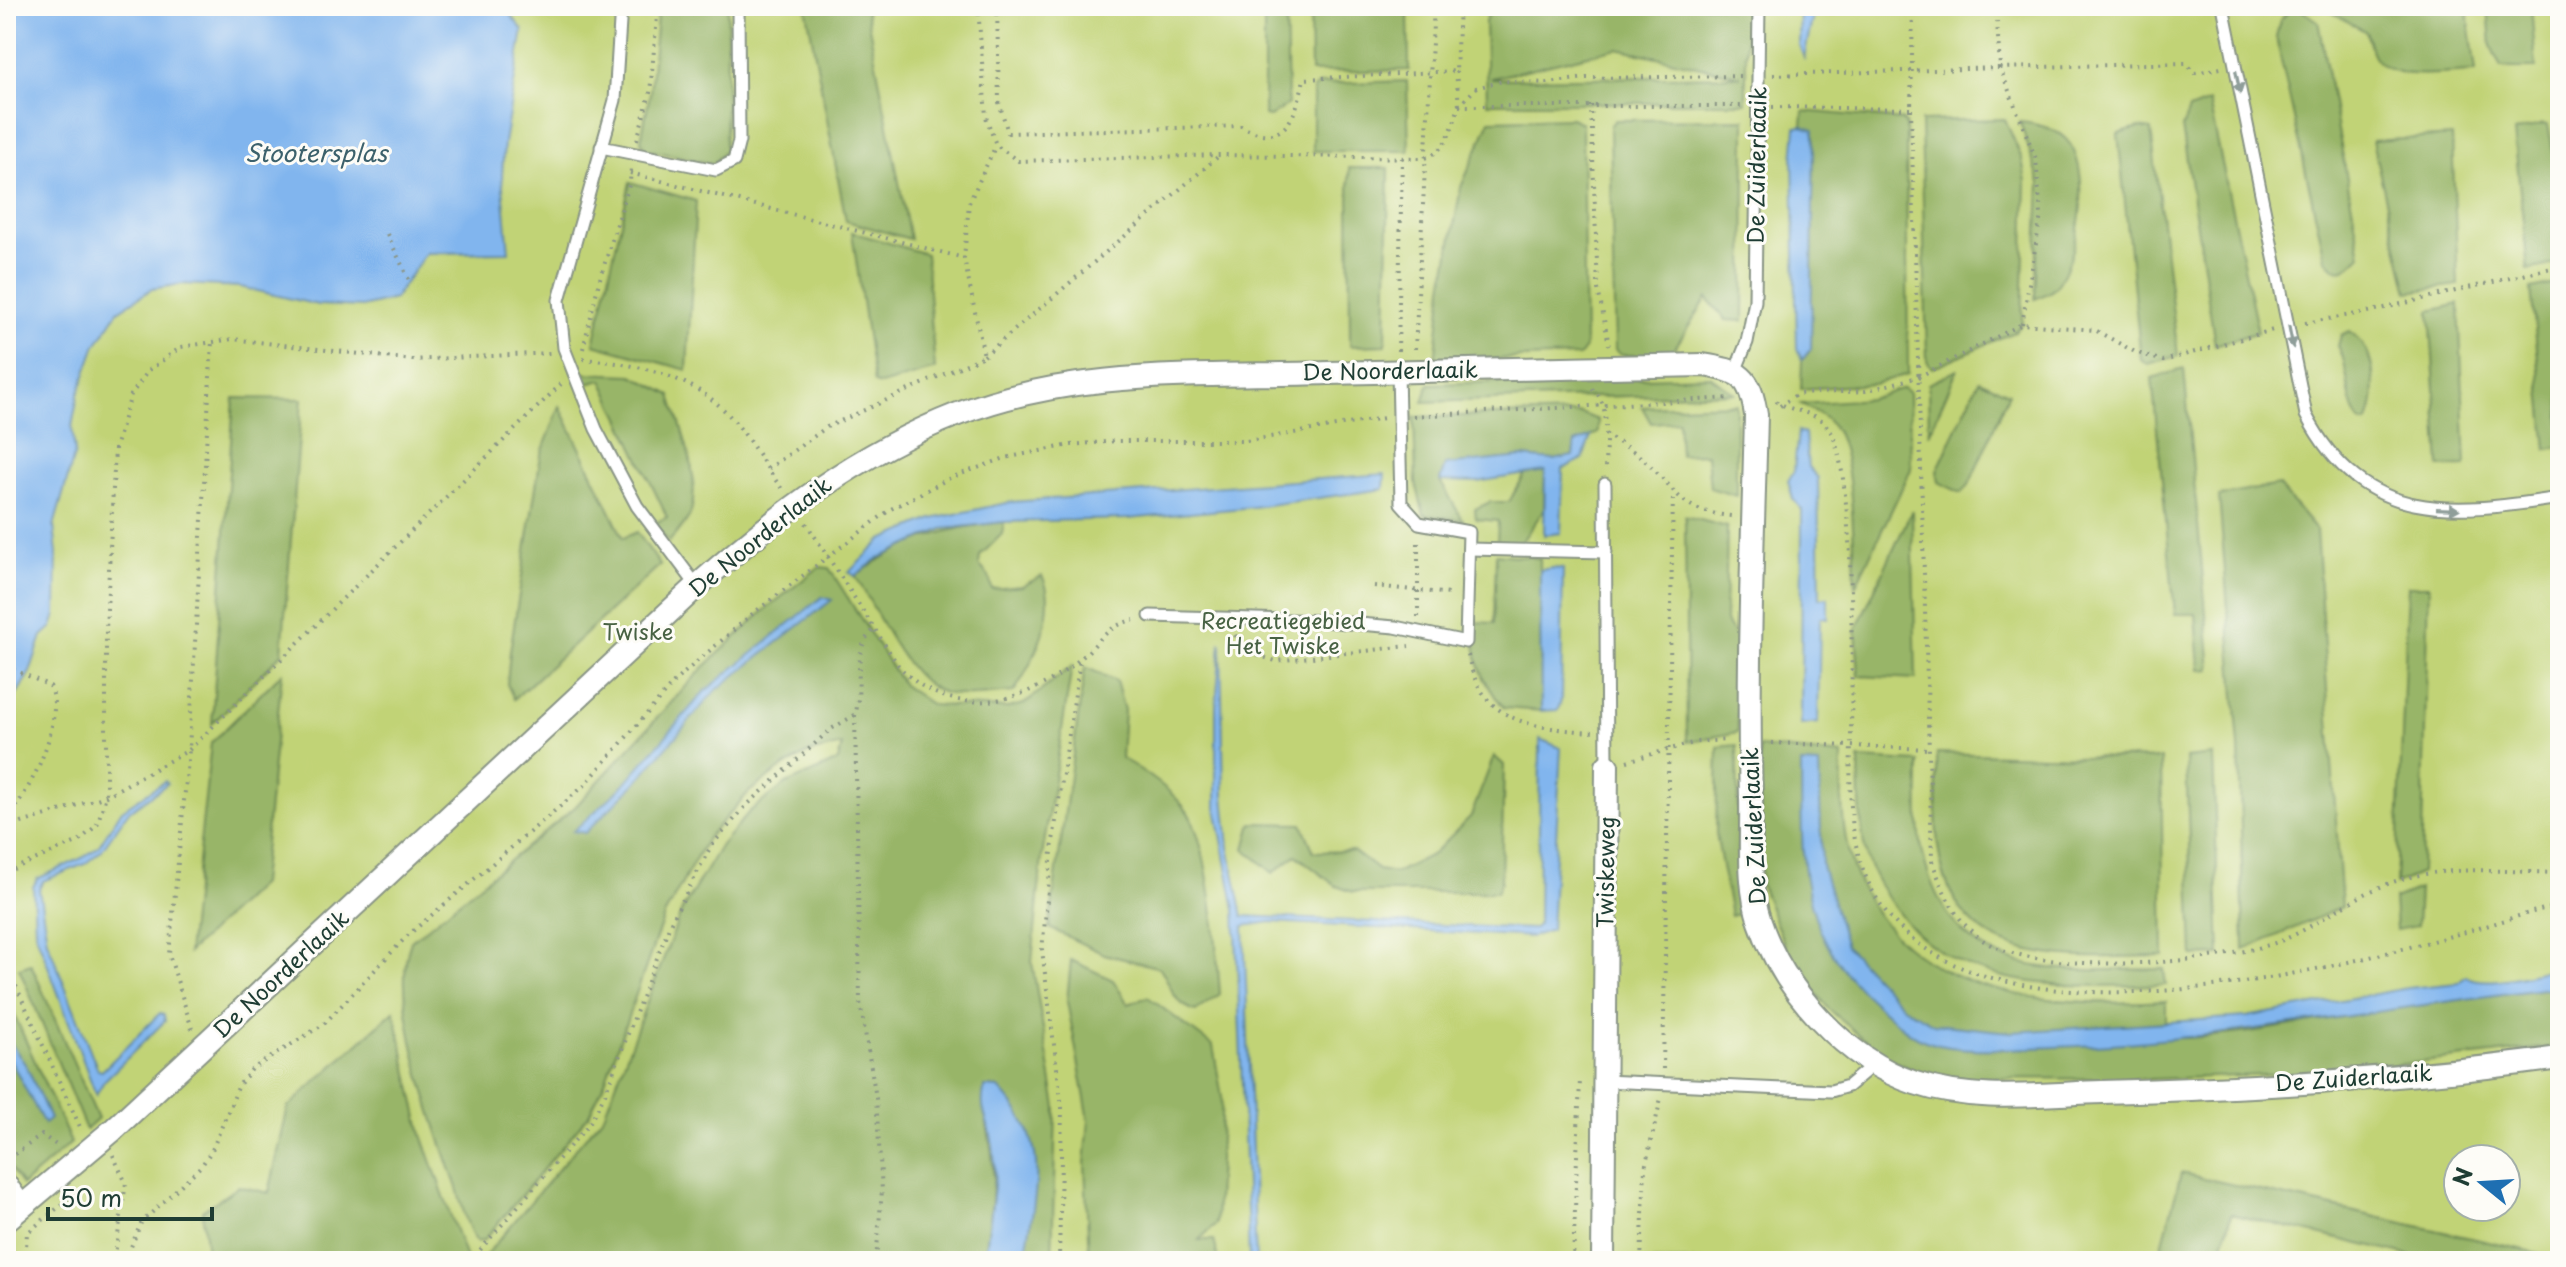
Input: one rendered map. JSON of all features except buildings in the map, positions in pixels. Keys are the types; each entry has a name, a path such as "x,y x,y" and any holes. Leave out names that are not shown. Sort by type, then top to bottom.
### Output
{"street":[{"name":"De Noorderlaaik","path":"6,1220 91,1149 761,530 861,459 902,437 1002,399 1050,388 1153,376 1703,365 1735,372"},
{"path":"1735,372 1752,389 1754,400"},
{"name":"De Zuiderlaaik","path":"1754,400 1749,741 1753,890 1759,921 1789,981 1817,1015 1874,1064 1911,1082 1978,1096 2417,1075 2560,1058"},
{"name":"Twiskeweg","path":"1603,1261 1607,766"}],"lane":[{"path":"621,6 615,100 559,300 564,348 575,366 596,429 637,506 697,586"},
{"path":"601,147 716,170 734,161 739,141 738,6"},
{"name":"De Zuiderlaaik","path":"1735,372 1747,342 1755,301 1759,6"},
{"path":"2223,6 2306,415 2323,446 2364,485 2421,507 2453,510 2560,498"},
{"path":"1150,616 1296,619 1419,632 1466,642 1469,532 1419,523 1407,513 1398,488 1399,416 1406,370"},
{"name":"Twiskeweg","path":"1605,484 1607,766"},
{"path":"1469,549 1606,552"},
{"path":"1604,1081 1831,1091 1848,1086 1874,1064"},
{"path":"6,1176 26,1204"}],"path":[{"path":"6,828 106,796 189,750 575,366 650,93 658,6"},
{"path":"978,6 986,117 996,145 1018,161 1220,155 1425,158 1439,151 1448,138 1459,106 1456,71 1459,6"},
{"path":"997,6 999,102 1008,133 1241,126 1265,136 1282,131 1297,112 1304,79 1456,71"},
{"path":"1406,370 1425,158 1434,6"},
{"path":"1913,6 1911,109 1932,861 1951,911 1984,941 2017,955 2097,963 2226,957 2283,940 2385,885 2423,875 2436,872 2560,873"},
{"path":"2022,324 2041,215 2036,159 2000,68 2186,63 2195,73 2235,65"},
{"path":"1591,105 1598,289 1607,323 1611,367 1606,387 1598,393 1604,406 1605,484"},
{"path":"1459,106 1911,109"},
{"path":"984,356 964,258 969,203 996,145"},
{"path":"575,366 629,363 691,386 727,412 768,469 827,427 984,356 1220,155"},
{"path":"1402,158 1406,370"},
{"path":"630,173 964,258"},
{"path":"387,234 411,284"},
{"path":"1777,416 1780,405 1797,394 1865,391 1918,377 2022,324 2095,330 2135,352 2163,361 2289,326 2368,312 2560,266"},
{"path":"6,872 79,841 97,825 106,796 106,630 115,448 131,395 148,371 181,347 212,341 279,344 412,360 545,355 564,348"},
{"path":"195,1038 169,954 189,750 212,341"},
{"path":"125,1261 141,1223 202,1165 212,1150 239,1085 252,1069 324,1024 407,936 584,786 677,679 828,555 891,509 950,478 1005,458 1070,445 1116,441 1246,441 1399,416 1604,406 1690,398 1773,400 1818,417 1835,440 1849,536 1852,614 1849,791 1855,841 1867,880 1891,915 1932,954 1968,972 2024,987 2069,992 2172,990 2218,986 2296,972 2560,905"},
{"path":"1605,434 1643,458 1683,503 1708,514 1754,518"},
{"path":"1641,1261 1645,1168 1659,1112 1662,1082 1673,492"},
{"path":"1229,631 1246,652 1276,661 1406,649 1415,642 1419,632 1416,590 1419,523"},
{"path":"828,555 913,682 937,696 1006,701 1033,691 1080,660 1107,630 1150,616"},
{"path":"1374,586 1468,595"},
{"path":"875,629 864,637 860,651 861,697 855,715 860,1002 876,1098 882,1190 876,1261"},
{"path":"1466,642 1484,698 1503,714 1550,729 1607,732"},
{"path":"1059,1261 1062,1108 1042,950 1053,841 1080,660"},
{"path":"6,666 50,686 56,698 39,773 19,805 6,818"},
{"path":"460,1261 474,1257 589,1124 605,1094 684,892 711,846 746,806 831,729 855,715"},
{"path":"6,964 91,1149 126,1183 114,1261"},
{"path":"1573,1261 1580,1079"},
{"path":"6,1160 42,1135 91,1149"}],"green space":[{"name":"Twiske","path":"6,6 2560,6 2560,1261 6,1261"},
{"path":"658,6 728,6 725,151 713,164 644,149 641,140 650,93"},
{"path":"806,6 865,6 910,239 846,221"},
{"path":"1264,6 1286,6 1288,104 1270,117 1264,116"},
{"path":"1581,6 1746,6 1746,103 1487,103 1485,22 1489,11","holes":["1617,48 1741,76 1492,79"]},
{"path":"2295,6 2318,21 2361,255 2339,270 2325,258 2276,37 2280,20"},
{"path":"2321,6 2467,6 2476,72 2421,74 2393,70 2382,65 2374,56 2366,32"},
{"path":"2488,6 2531,6 2536,68 2501,68 2491,46"},
{"path":"1310,8 1408,8 1409,70 1311,72"},
{"path":"1407,81 1409,151 1313,151 1313,89 1320,84"},
{"path":"2209,102 2258,332 2215,345 2182,127 2189,110"},
{"path":"1803,111 1902,120 1906,125 1908,374 1874,384 1801,389 1802,360 1811,349 1814,131 1802,126"},
{"path":"1571,118 1582,123 1585,348 1579,356 1435,361 1443,287 1461,187 1490,120"},
{"path":"1745,119 1744,321 1726,320 1707,298 1669,357 1621,355 1615,350 1610,126 1615,120"},
{"path":"2005,119 2022,159 2026,182 2022,324 2014,332 1932,368 1927,361 1921,121"},
{"path":"2020,122 2060,134 2077,158 2080,176 2080,216 2071,256 2056,287 2035,299 2040,183"},
{"path":"2548,125 2560,183 2560,263 2528,270 2514,132"},
{"path":"2139,128 2151,130 2178,356 2148,364 2141,360 2118,134"},
{"path":"2452,136 2458,285 2408,292 2372,141"},
{"path":"1349,168 1389,168 1386,345 1350,346"},
{"path":"630,182 696,201 687,370 594,344"},
{"path":"852,232 926,254 935,369 881,385 874,383"},
{"path":"2560,283 2560,447 2547,449 2531,289"},
{"path":"2459,304 2466,466 2440,467 2430,311"},
{"path":"2349,331 2365,349 2373,372 2373,398 2368,422 2362,423 2352,406 2345,365 2338,346 2341,335"},
{"path":"2184,369 2211,669 2200,670 2196,614 2175,614 2152,378"},
{"path":"1957,370 1929,434 1928,384"},
{"path":"579,373 632,375 671,395 694,483 691,512 669,542 653,524 667,517 602,380 587,384"},
{"path":"1710,376 1734,393 1423,402 1429,384"},
{"path":"1979,380 2009,393 1969,485 1961,493 1939,482 1937,471"},
{"path":"1903,388 1909,393 1911,469 1855,587 1853,527 1845,456 1832,425 1801,404 1870,399"},
{"path":"234,398 302,399 282,653 212,724"},
{"path":"1736,404 1736,496 1710,488 1707,454 1680,455 1678,421 1651,423 1642,407"},
{"path":"560,406 623,538 637,532 660,565 514,699 507,684 510,651 541,455"},
{"path":"1580,413 1598,420 1598,433 1575,443 1573,456 1553,460 1522,457 1445,466 1440,481 1463,520 1424,515 1416,483 1414,417"},
{"path":"1545,471 1544,510 1519,545 1497,543 1498,521 1476,519 1475,509 1490,502 1509,502 1525,474"},
{"path":"2278,485 2316,530 2342,907 2244,950 2239,746 2219,496"},
{"path":"1912,510 1916,679 1859,676 1856,629"},
{"path":"1685,516 1727,527 1725,622 1736,636 1738,732 1687,742"},
{"path":"1004,522 1002,534 980,556 979,565 989,576 992,589 1022,586 1042,576 1048,603 1042,635 1014,692 945,693 931,686 905,660 855,576 890,554 926,538"},
{"path":"1496,554 1540,558 1541,711 1504,708 1489,688 1477,658 1475,622 1494,623"},
{"path":"819,567 829,568 903,685 932,705 1008,708 1024,704 1072,666 1042,857 1032,962 1056,1107 1052,1261 1025,1261 999,1088 985,1087 993,1179 985,1261 481,1261 604,1115 682,910 721,845 749,812 786,784 838,761 842,745 809,753 783,767 749,792 707,838 664,916 603,1087 588,1116 484,1240 477,1242 467,1223 417,1063 405,996 405,966 411,941 575,807 703,668 766,609"},
{"path":"2408,586 2429,586 2421,873 2396,884"},
{"path":"1085,667 1116,681 1124,710 1121,758 1177,799 1193,822 1200,843 1211,896 1220,994 1196,1011 1177,999 1160,968 1104,954 1049,928"},
{"path":"282,673 261,884 188,953 211,743"},
{"path":"1737,745 1739,876 1746,912 1731,916 1716,833 1718,747"},
{"path":"1759,747 1842,755 1842,810 1848,851 1874,909 1903,943 1940,968 1981,985 2026,996 2073,1001 2166,1001 2166,1038 2235,1034 2560,987 2560,1046 2328,1073 2155,1079 1931,1078 1892,1060 1862,1038 1829,1009 1790,959 1761,885"},
{"path":"1937,753 2161,759 2164,956 2062,956 2029,951 1999,941 1974,924 1954,898 1941,863 1936,822"},
{"path":"2213,755 2220,955 2193,956 2186,758"},
{"path":"1494,756 1504,765 1501,882 1497,892 1353,892 1336,886 1296,855 1273,873 1245,849 1252,823 1302,824 1314,852 1353,851 1378,870 1395,873 1433,854 1471,816"},
{"path":"1859,759 1919,762 1919,828 1926,866 1942,905 1964,933 1990,952 2020,963 2089,970 2164,969 2166,985 2092,986 2019,980 1984,972 1951,958 1922,937 1891,902 1870,866 1862,828"},
{"path":"2419,889 2417,926 2396,930 2394,899"},
{"path":"1071,960 1113,980 1128,1004 1148,997 1213,1046 1222,1097 1216,1224 1199,1240 1214,1240 1219,1261 1089,1261 1085,1163 1089,1120 1067,1001"},
{"path":"31,964 98,1119 86,1130 19,968"},
{"path":"6,996 71,1143 22,1185 6,1162"},
{"path":"394,1011 422,1135 467,1261 208,1261 202,1211 239,1186 269,1193 288,1107"},
{"path":"2181,1173 2560,1258 2560,1261 2433,1261 2231,1214 2219,1261 2158,1261"}],"water":[{"name":"Stootersplas","path":"6,6 503,6 523,30 504,143 502,176 509,252 426,253 394,299 362,307 318,305 240,287 182,284 152,289 118,311 96,345 78,395 72,427 75,452 54,526 56,615 52,627 42,636 30,672 6,713"},
{"path":"1800,6 1815,6 1804,58 1799,45"},
{"path":"1796,127 1814,130 1811,349 1802,360 1797,349 1793,160"},
{"path":"1798,431 1805,434 1808,467 1818,478 1820,598 1828,597 1828,618 1820,617 1818,723 1801,725 1802,510 1793,499 1788,481 1794,471"},
{"path":"1591,436 1583,459 1563,469 1561,533 1544,535 1545,471 1477,482 1440,481 1445,465 1522,457 1553,460 1573,456 1575,443"},
{"path":"1385,474 1384,489 1253,507 1128,519 1004,522 943,529 879,558 855,576 849,572 882,540 932,519 1011,502"},
{"path":"1563,569 1561,700 1558,710 1541,711 1540,570"},
{"path":"822,597 832,600 714,692 634,785 585,833 573,831 620,789 704,692"},
{"path":"1221,642 1224,795 1229,847 1243,916 1533,929 1538,924 1540,739 1561,748 1551,930 1532,937 1271,922 1244,926 1256,1261 1249,1261 1235,910 1216,808 1216,707"},
{"path":"1801,764 1819,765 1822,866 1846,946 1902,1006 1934,1024 2011,1032 2246,1017 2408,988 2458,983 2466,976 2486,980 2513,978 2560,965 2560,987 2182,1038 1991,1049 1958,1048 1928,1042 1902,1027 1852,980 1832,953 1818,925 1804,866"},
{"path":"165,781 167,784 128,812 101,851 85,864 43,881 39,889 47,940 98,1070 102,1071 160,1013 164,1015 165,1021 104,1081 96,1095 35,931 33,887 37,879 98,847 122,810"},
{"path":"6,1036 27,1067 50,1119 44,1124 6,1052"},
{"path":"985,1087 999,1088 1017,1109 1034,1150 1035,1190 1025,1261 985,1261 995,1167 983,1106"}],"park label":[{"name":"Recreatiegebied Het Twiske","path":"1283,634"}]}
